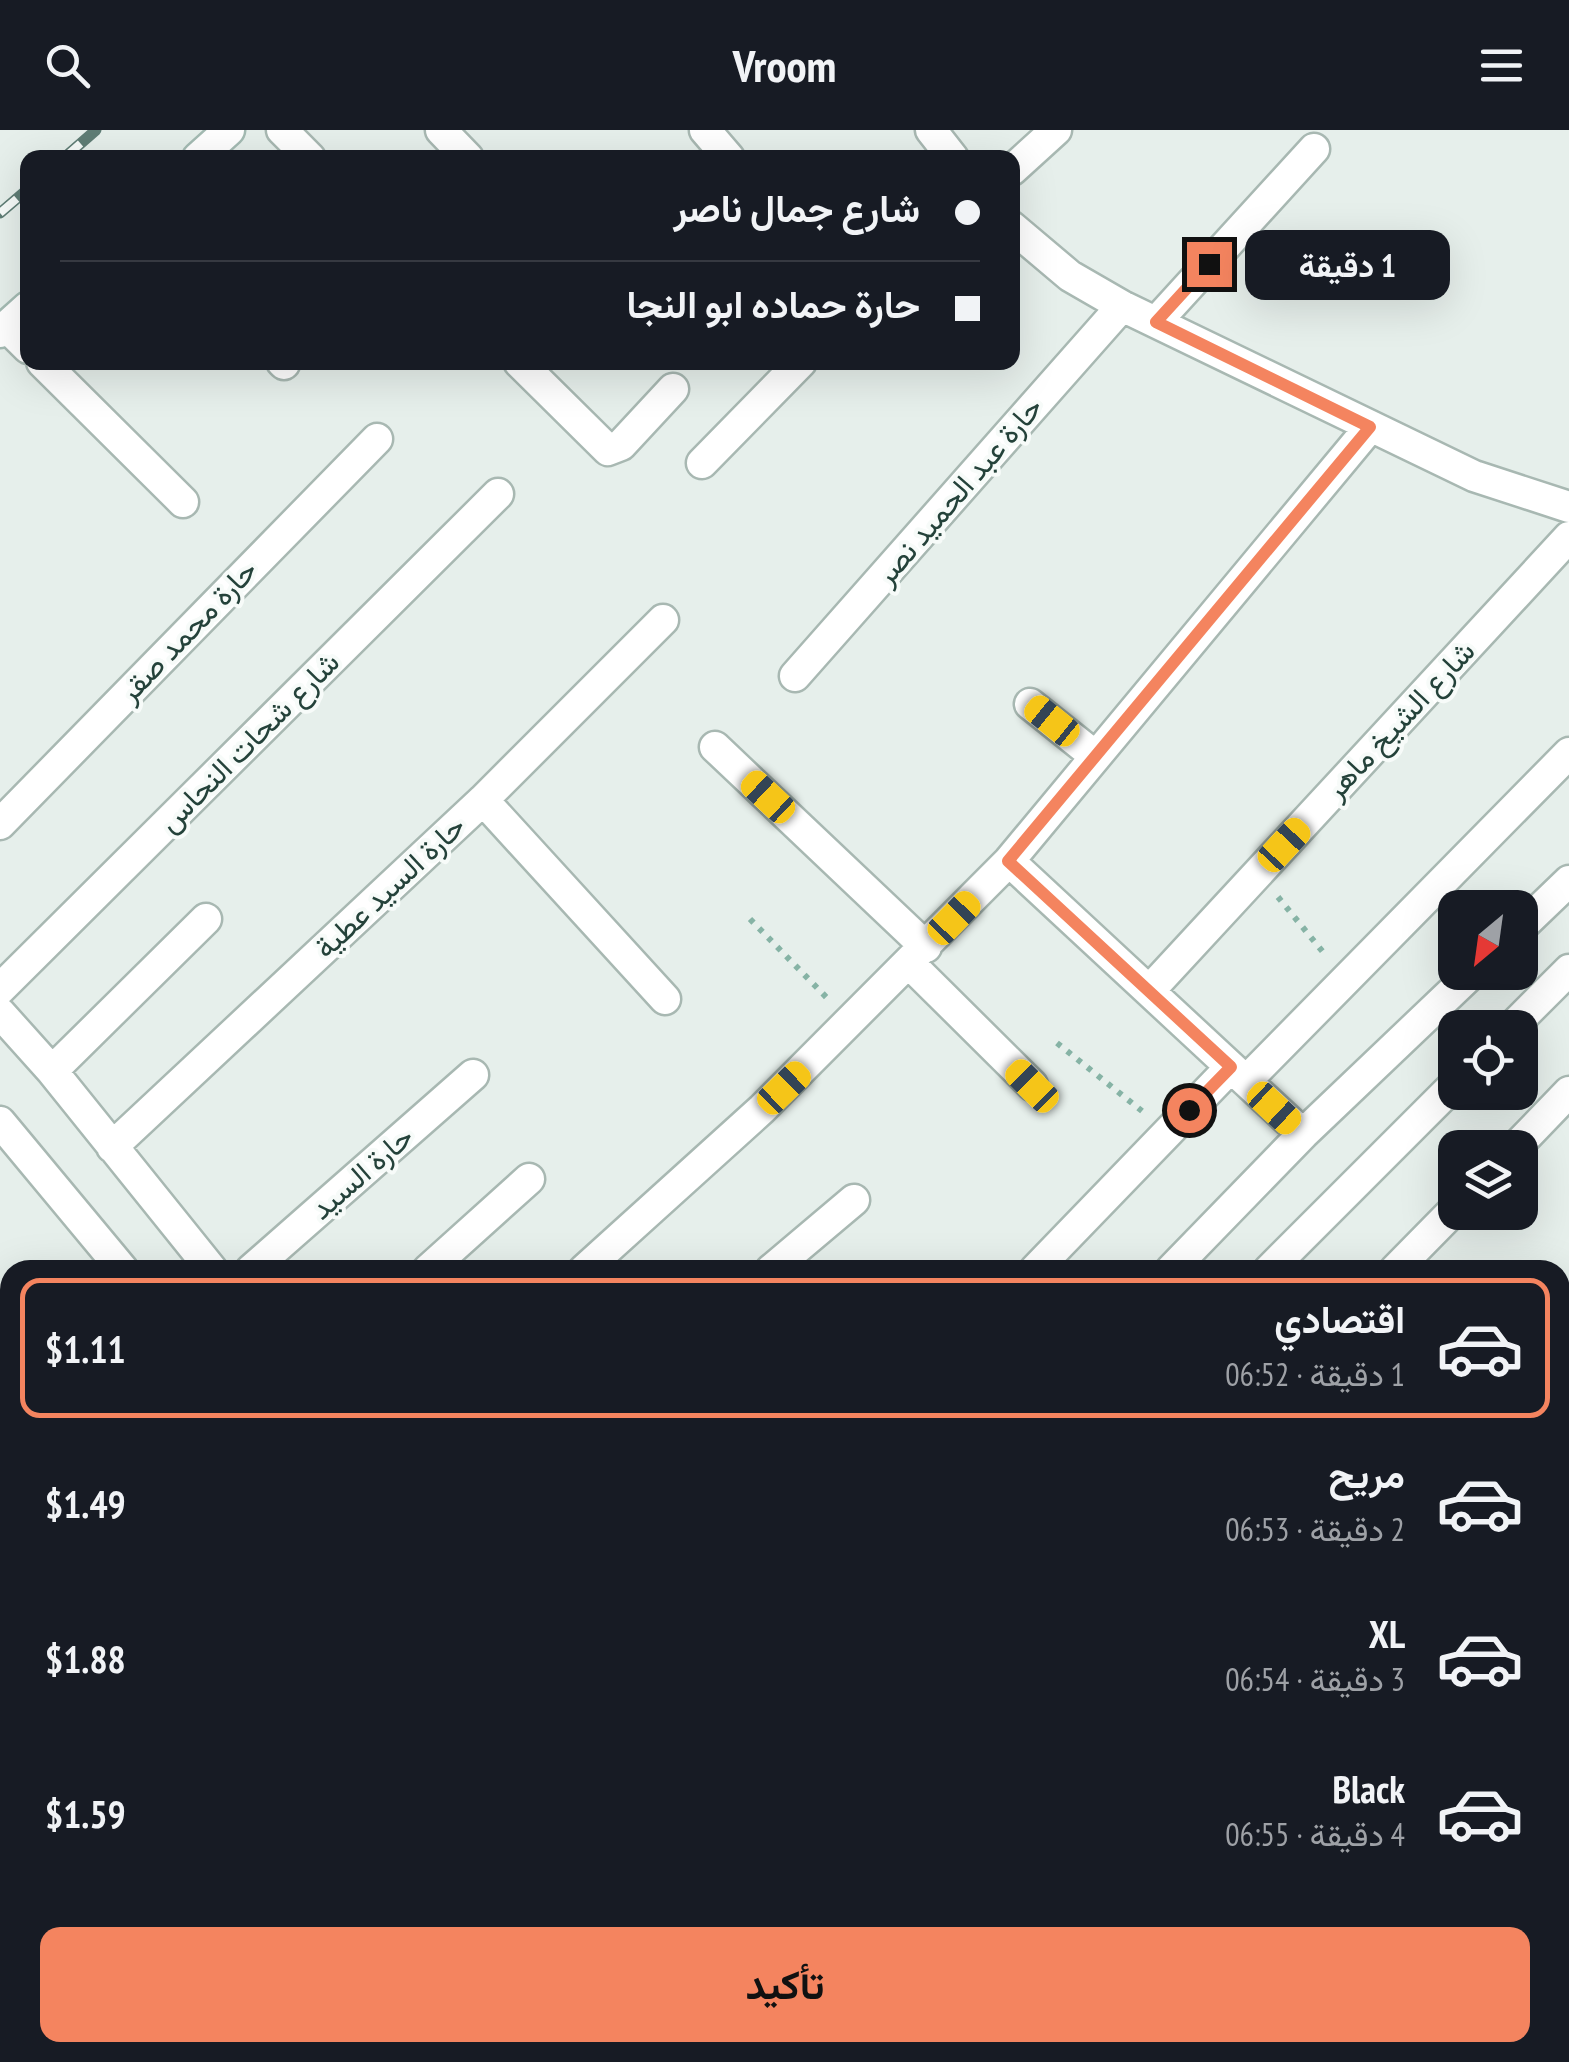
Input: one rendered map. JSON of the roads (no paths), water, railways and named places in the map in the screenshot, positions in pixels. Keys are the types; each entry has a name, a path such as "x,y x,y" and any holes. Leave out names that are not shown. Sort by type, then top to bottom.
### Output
{"street":[{"path":"207,150 229,130"},
{"path":"282,130 302,150"},
{"path":"441,130 460,150"},
{"path":"705,130 722,150"},
{"path":"931,130 947,150"},
{"path":"1020,163 1056,130"},
{"path":"1156,322 1314,148"},
{"path":"1020,236 1070,276 1122,306 1474,476 1569,507"},
{"name":"حارة عبد الحميد نصر","path":"795,676 1122,306"},
{"path":"50,370 184,502"},
{"path":"527,370 608,450 621,445 673,389"},
{"path":"702,463 793,370"},
{"path":"595,1260 762,1109 1008,861 1370,427"},
{"name":"حارة محمد صقر","path":"0,824 377,438"},
{"name":"شارع شحات النحاس","path":"0,989 498,494"},
{"name":"شارع الشيخ ماهر","path":"1149,991 1569,537"},
{"name":"حارة السيد عطية","path":"112,1147 482,800 663,620"},
{"path":"1030,704 1095,756"},
{"path":"716,747 918,955 1032,1086"},
{"path":"1045,1260 1168,1132 1345,980 1569,753"},
{"path":"482,800 666,999"},
{"path":"1008,861 1303,1134"},
{"path":"1538,911 1569,881"},
{"path":"52,1072 206,919"},
{"path":"1529,1010 1569,970"},
{"path":"1181,1260 1303,1134 1454,990"},
{"path":"0,1013 204,1260"},
{"name":"حارة السيد","path":"262,1260 473,1076"},
{"path":"1532,1130 1569,1092"},
{"path":"1279,1260 1438,1101"},
{"path":"0,1122 103,1260"},
{"path":"439,1260 529,1179"},
{"path":"784,1260 854,1200"},
{"path":"1405,1260 1438,1226"}],"railway":[{"path":"73,150 96,130"},
{"path":"0,213 20,196"}]}
